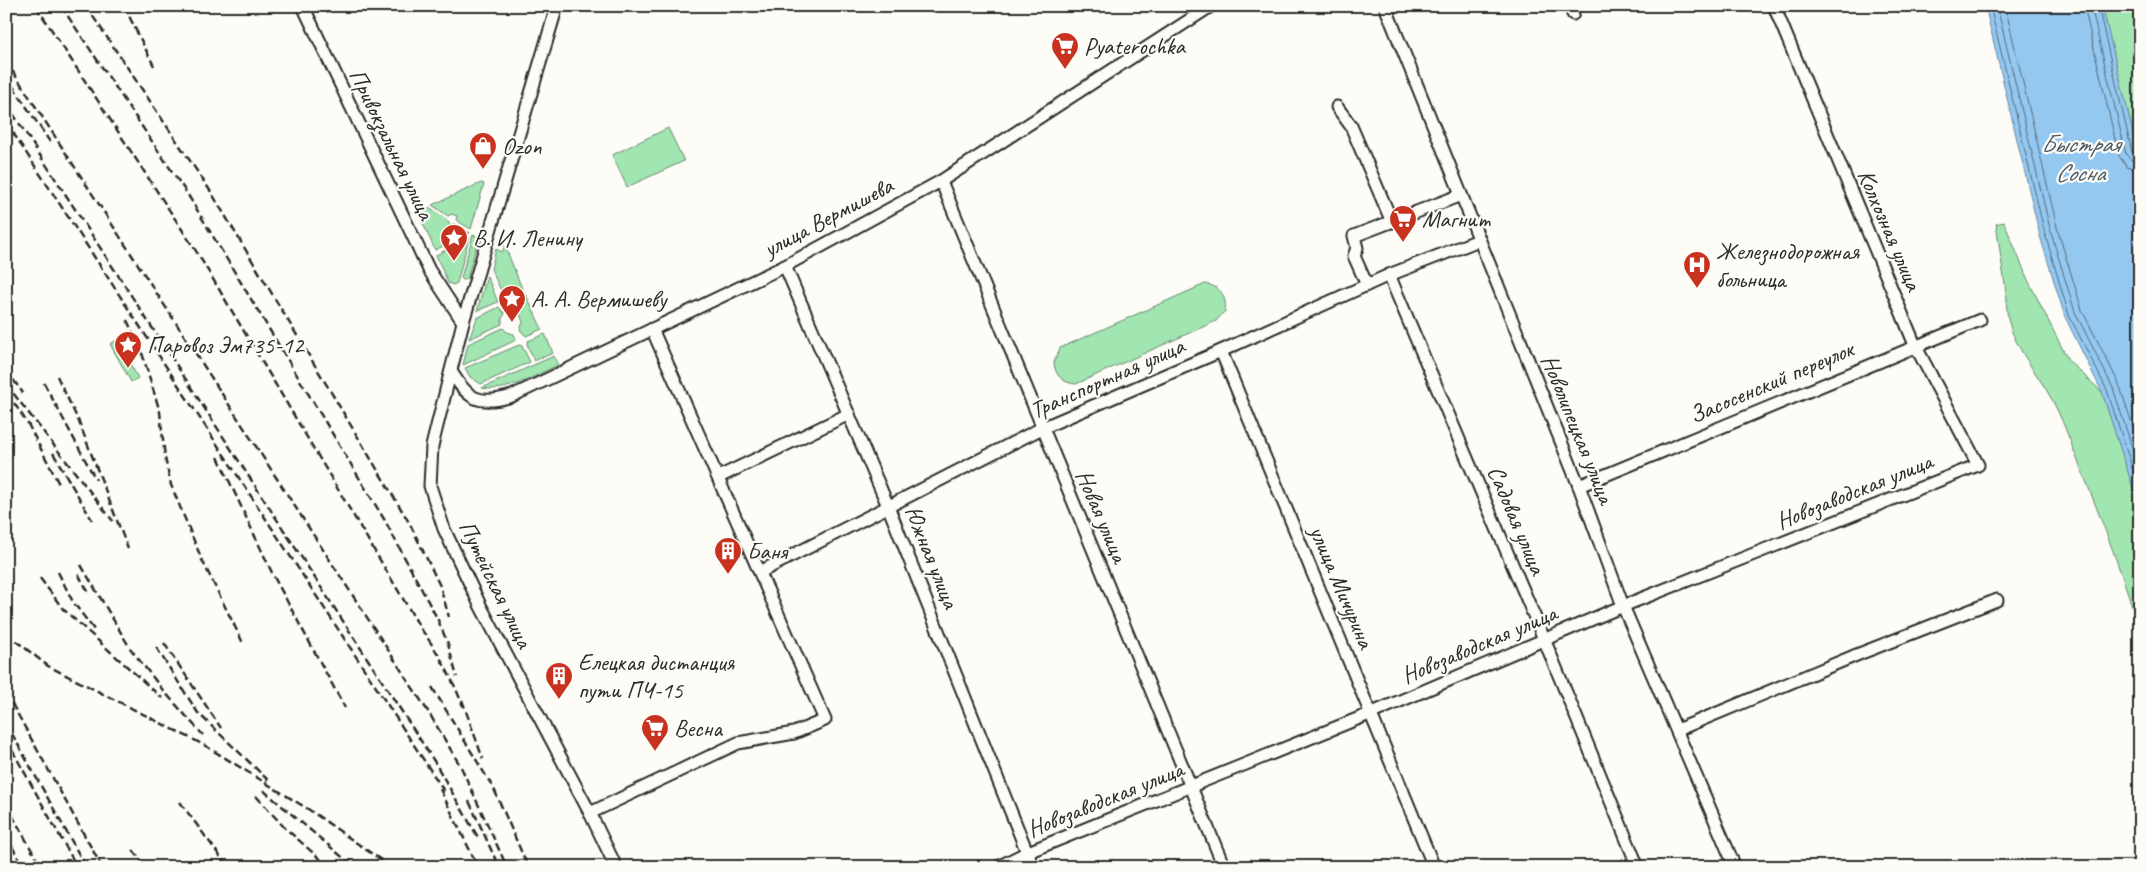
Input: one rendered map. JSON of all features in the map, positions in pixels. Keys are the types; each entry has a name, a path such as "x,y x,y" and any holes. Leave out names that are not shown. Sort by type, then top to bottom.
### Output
{"street":[{"name":"Привокзальная улица","path":"303,6 429,270 463,322"},
{"name":"Путейская улица","path":"557,6 463,322 432,446 430,486 444,529 480,605 590,813 616,867"},
{"name":"улица Вермишева","path":"451,371 462,391 480,400 496,401 512,396 785,266 941,181 1211,6"},
{"name":"Новолипецкая улица","path":"1385,6 1579,486 1623,606 1735,867"},
{"name":"Колхозная улица","path":"1774,6 1915,345 1978,465"},
{"path":"1337,107 1351,126 1392,222"},
{"name":"Новая улица","path":"941,181 1224,867"},
{"path":"1367,285 1354,256 1358,248 1354,236 1461,195"},
{"name":"Транспортная улица","path":"760,572 1042,428 1221,351 1389,275 1479,240"},
{"name":"Южная улица","path":"785,266 888,506 1033,867"},
{"name":"Садовая улица","path":"1389,275 1544,639 1638,867"},
{"name":"Засосенский переулок","path":"1579,486 1915,345 1980,320"},
{"path":"590,813 738,743 794,733 825,720 719,476 652,329"},
{"name":"улица Мичурина","path":"1221,351 1434,867"},
{"path":"719,476 849,414"},
{"name":"Новозаводская улица","path":"998,867 1028,852 1372,713 1623,606 1978,465"},
{"path":"1677,730 1859,654 1997,600"}],"green space":[{"path":"2102,6 2140,6 2140,161"},
{"path":"668,128 684,161 627,187 612,155"},
{"path":"481,183 484,184 471,229 456,220 457,216 452,214 448,216 432,205"},
{"path":"429,207 447,220 450,225 454,224 470,233 435,250 420,217 422,212"},
{"path":"2004,222 2028,280 2068,360 2102,392 2140,509 2140,632 2113,551 2062,420 2047,391 2026,359 2009,324 1996,224"},
{"path":"473,235 479,237 467,279 463,280 461,278"},
{"path":"469,238 457,283 453,285 448,283 436,255"},
{"path":"505,246 523,291 504,297 491,269 496,249 502,252"},
{"path":"487,276 498,302 477,311"},
{"path":"1205,284 1215,287 1224,296 1225,311 1216,321 1076,384 1067,382 1058,375 1054,362 1060,348"},
{"path":"526,295 542,329 526,336 520,330 523,322 519,312 511,311 509,302"},
{"path":"499,307 505,314 502,318 502,324 469,339 477,318"},
{"path":"503,328 507,332 514,334 516,340 463,365 468,344"},
{"path":"545,334 553,353 534,361 527,344 528,341"},
{"path":"117,340 138,378 131,382 110,344"},
{"path":"519,345 522,346 530,362 481,384 470,377 465,368"},
{"path":"554,356 558,365 530,378 502,388 482,388"}],"water":[{"name":"Быстрая Сосна","path":"1985,6 2102,6 2140,161 2140,509 2102,392 2065,317 2040,236"}],"railway":[{"path":"36,6 198,254 428,638 450,676 463,706"},
{"path":"61,6 188,195 384,519 438,620 448,644 457,677"},
{"path":"86,6 211,192 410,524 440,586 449,617"},
{"path":"124,6 154,66"},
{"path":"6,61 429,713 461,767 507,867"},
{"path":"6,76 52,145"},
{"path":"6,103 434,761 479,839"},
{"path":"6,122 446,794"},
{"path":"127,320 142,353 160,412 165,458 171,485 202,560 243,643"},
{"path":"6,370 23,393"},
{"path":"57,376 79,422 128,549"},
{"path":"44,383 96,480"},
{"path":"6,384 113,521"},
{"path":"14,403 28,424 59,484"},
{"path":"53,453 92,520"},
{"path":"218,457 274,577 345,708"},
{"path":"81,565 130,648 162,689 203,735"},
{"path":"58,572 73,602 95,631"},
{"path":"78,574 89,593"},
{"path":"40,578 63,609 162,698"},
{"path":"6,633 48,666 204,745 308,809 391,867"},
{"path":"164,643 221,728"},
{"path":"156,647 198,713 268,780"},
{"path":"432,687 494,789 528,867"},
{"path":"6,693 102,867"},
{"path":"462,700 483,759"},
{"path":"6,723 86,867"},
{"path":"6,739 77,867"},
{"path":"440,789 478,867"},
{"path":"263,790 353,866"},
{"path":"256,796 284,827 329,867"},
{"path":"469,801 499,867"},
{"path":"180,802 228,867"},
{"path":"6,804 41,867"},
{"path":"6,835 23,867"},
{"path":"133,850 146,867"},
{"path":"6,855 12,867"}],"place":[{"name":"Pyaterochka","path":"1065,70"},
{"name":"Ozon","path":"483,170"},
{"name":"Магнит","path":"1403,243"},
{"name":"В. И. Ленину","path":"454,262"},
{"name":"Железнодорожная больница","path":"1697,289"},
{"name":"А. А. Вермишеву","path":"512,323"},
{"name":"Паровоз Эм735-12","path":"128,369"},
{"name":"Баня","path":"728,575"},
{"name":"Елецкая дистанция пути ПЧ-15","path":"559,700"},
{"name":"Весна","path":"655,752"}]}
